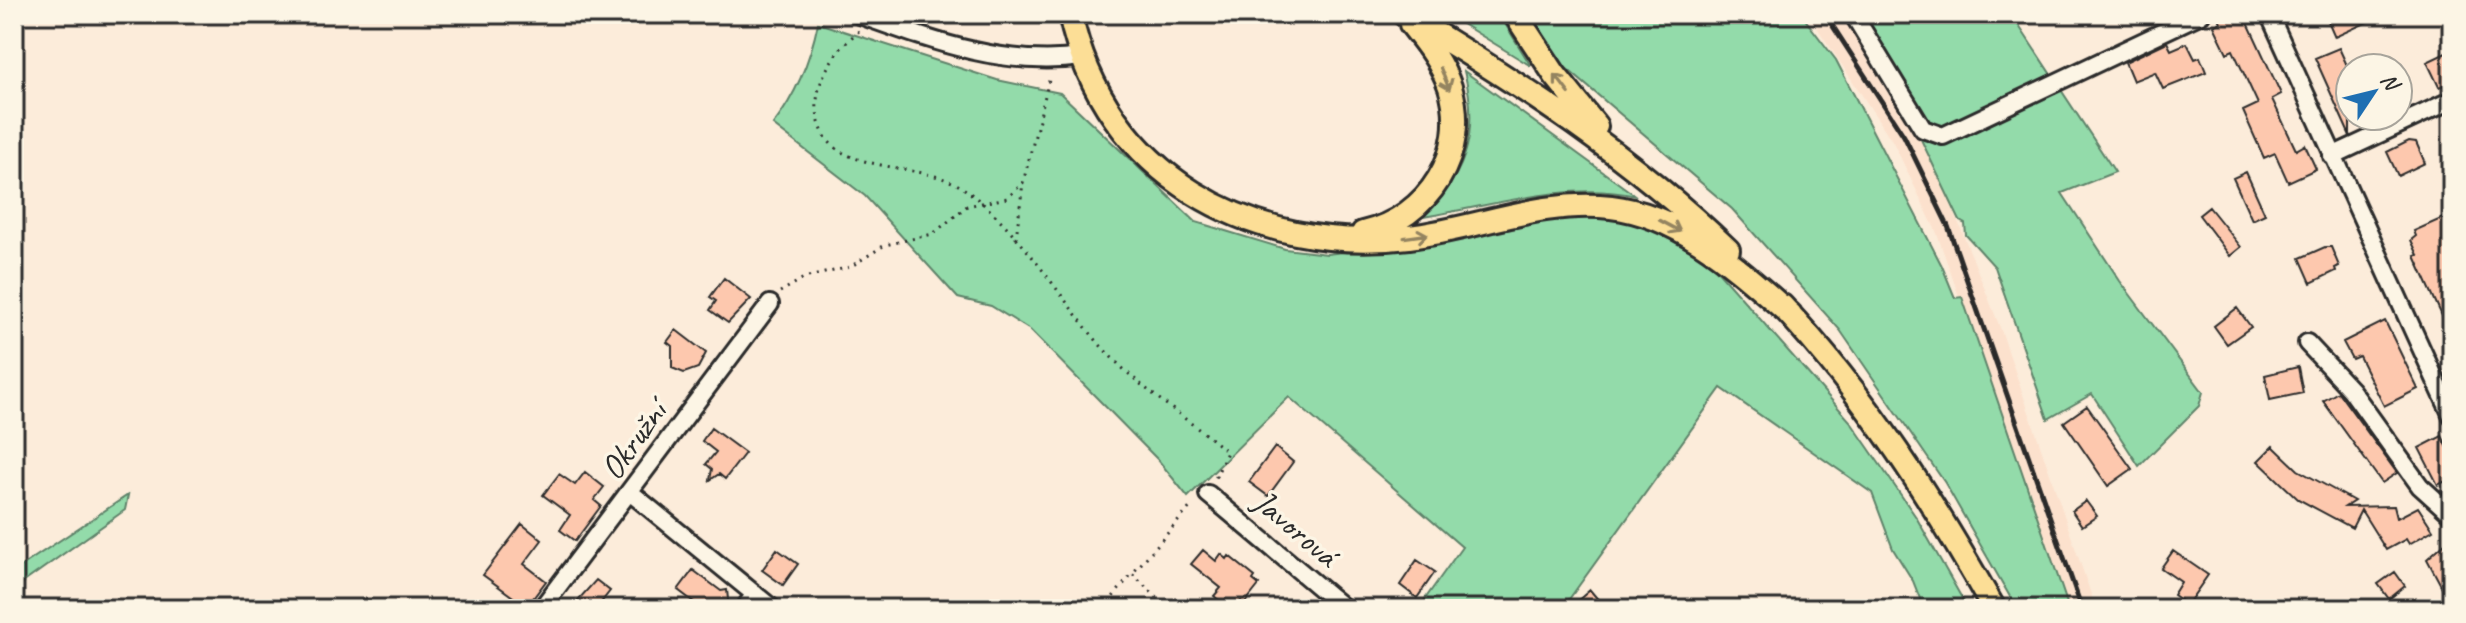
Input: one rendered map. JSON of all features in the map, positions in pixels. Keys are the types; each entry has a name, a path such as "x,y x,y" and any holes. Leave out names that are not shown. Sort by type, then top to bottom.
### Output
{"main road":[{"path":"1070,14 1082,57 1118,123 1168,176 1197,198 1250,222 1304,236 1406,238 1550,209 1611,207 1672,226 1723,259 1790,314"},
{"path":"1338,238 1369,231 1413,209 1434,188 1449,161 1455,128 1449,85 1437,60 1404,14"},
{"path":"1404,14 1526,88 1631,164 1704,227 1790,314 1871,413 1910,469 1994,609"},
{"path":"1515,14 1578,105 1631,164"}],"street":[{"path":"857,14 962,49 1021,61 1082,57"},
{"path":"1853,14 1923,129 1943,136 2201,14"},
{"path":"2269,14 2452,416"},
{"path":"2332,156 2452,100"},
{"name":"Okružní","path":"541,609 770,304"},
{"path":"2307,343 2351,390 2420,486 2452,515"},
{"path":"631,493 773,609"},
{"name":"Javorová","path":"1208,494 1345,609"},
{"path":"744,609 755,594"}],"path":[{"path":"876,21 845,43 825,72 816,106 825,136 838,152 941,175 981,202 1016,238 1112,357 1227,452 1208,494 1193,504 1103,609"},
{"path":"1016,238 1023,183 1052,61"},
{"path":"770,304 779,292 804,278 850,267 894,241 933,234 967,206 1007,198 1023,183"},
{"path":"1132,574 1169,609"}],"shaded area":[{"path":"902,14 1006,14 1007,20 936,24"},
{"path":"1808,14 1841,14 1889,84 1940,176 2001,330 2096,609 2069,609 1936,231 1893,142"}],"green space":[{"path":"1446,14 1499,14 1531,66"},
{"path":"1528,14 1801,14 1836,60 1942,266 1955,298 1962,297 2069,609 2017,609 1945,483 1840,330 1732,209 1552,56"},
{"path":"1841,14 2011,14 2019,26 2115,172 2062,193 2120,281 2203,392 2199,406 2139,466 2092,394 2048,419 1995,267 1966,235 1965,224 1960,221 1916,129"},
{"path":"818,23 997,80 1060,93 1196,222 1285,249 1327,254 1459,238 1580,215 1634,220 1677,238 1716,269 1850,421 1916,517 1968,609 1924,609 1913,581 1893,549 1872,493 1721,388 1562,609 1418,609 1462,547 1289,397 1188,497 1159,461 1030,330 991,306 958,298 865,196 773,125 801,77"},
{"path":"1464,71 1636,196 1581,191 1523,198 1410,219 1445,191 1464,156 1470,115"},
{"path":"128,495 125,510 14,589 14,571"}],"building":[{"path":"2217,14 2244,14 2281,94 2272,99 2296,150 2305,145 2316,169 2288,182 2275,153 2264,158 2243,111 2258,104 2233,50 2227,53 2214,26 2221,22"},
{"path":"2325,14 2385,14 2335,37"},
{"path":"2167,42 2171,50 2187,43 2195,59 2200,57 2206,72 2163,89 2155,72 2133,81 2125,62"},
{"path":"2339,48 2341,52 2334,52 2334,100 2315,58"},
{"path":"2448,52 2452,82 2439,87 2427,62"},
{"path":"2409,141 2416,142 2425,163 2398,176 2387,152"},
{"path":"2246,172 2265,214 2252,220 2233,178"},
{"path":"2209,207 2241,247 2230,256 2199,215"},
{"path":"2452,214 2452,338 2415,256 2418,255 2411,240 2416,236 2414,231"},
{"path":"2331,247 2339,266 2335,268 2336,271 2311,283 2300,258"},
{"path":"724,278 751,299 728,323 710,310 716,301 710,297"},
{"path":"2237,308 2251,327 2227,344 2214,326"},
{"path":"2385,321 2418,389 2384,406 2359,356 2352,359 2343,342"},
{"path":"676,330 706,353 698,368 684,373 672,368 672,346 667,342"},
{"path":"2298,367 2303,393 2270,400 2265,375"},
{"path":"2338,392 2397,473 2382,483 2323,401"},
{"path":"2087,406 2132,469 2108,486 2064,422"},
{"path":"711,428 745,453 725,479 719,474 710,480 712,469 706,464 716,452 702,441"},
{"path":"2442,436 2452,456 2452,478 2438,485 2419,448"},
{"path":"2273,446 2298,470 2354,501 2345,507 2394,506 2397,518 2418,507 2433,530 2409,544 2406,539 2386,550 2361,510 2352,528 2298,499 2258,461"},
{"path":"1275,447 1293,462 1268,496 1249,482"},
{"path":"585,472 604,487 594,500 601,506 575,541 560,530 570,515 543,495 559,474 575,485"},
{"path":"2086,501 2097,516 2082,526 2072,511"},
{"path":"522,524 542,540 524,564 546,581 525,609 504,609 513,597 483,575"},
{"path":"2446,542 2452,553 2452,606 2427,559"},
{"path":"777,549 798,564 783,585 762,570"},
{"path":"1203,550 1216,561 1221,554 1227,559 1229,556 1255,577 1253,580 1259,585 1244,604 1241,601 1229,609 1214,596 1221,588 1191,564"},
{"path":"2173,551 2208,575 2187,605 2173,595 2181,582 2161,568"},
{"path":"1417,560 1435,572 1417,598 1400,585"},
{"path":"693,570 721,591 727,590 729,609 703,609 678,590"},
{"path":"2395,572 2405,586 2389,599 2378,584"},
{"path":"596,580 610,591 596,609 570,609"},
{"path":"1590,590 1606,609 1568,609"}],"railway":[{"path":"1825,14 1904,136 1948,226 2082,609"}]}
